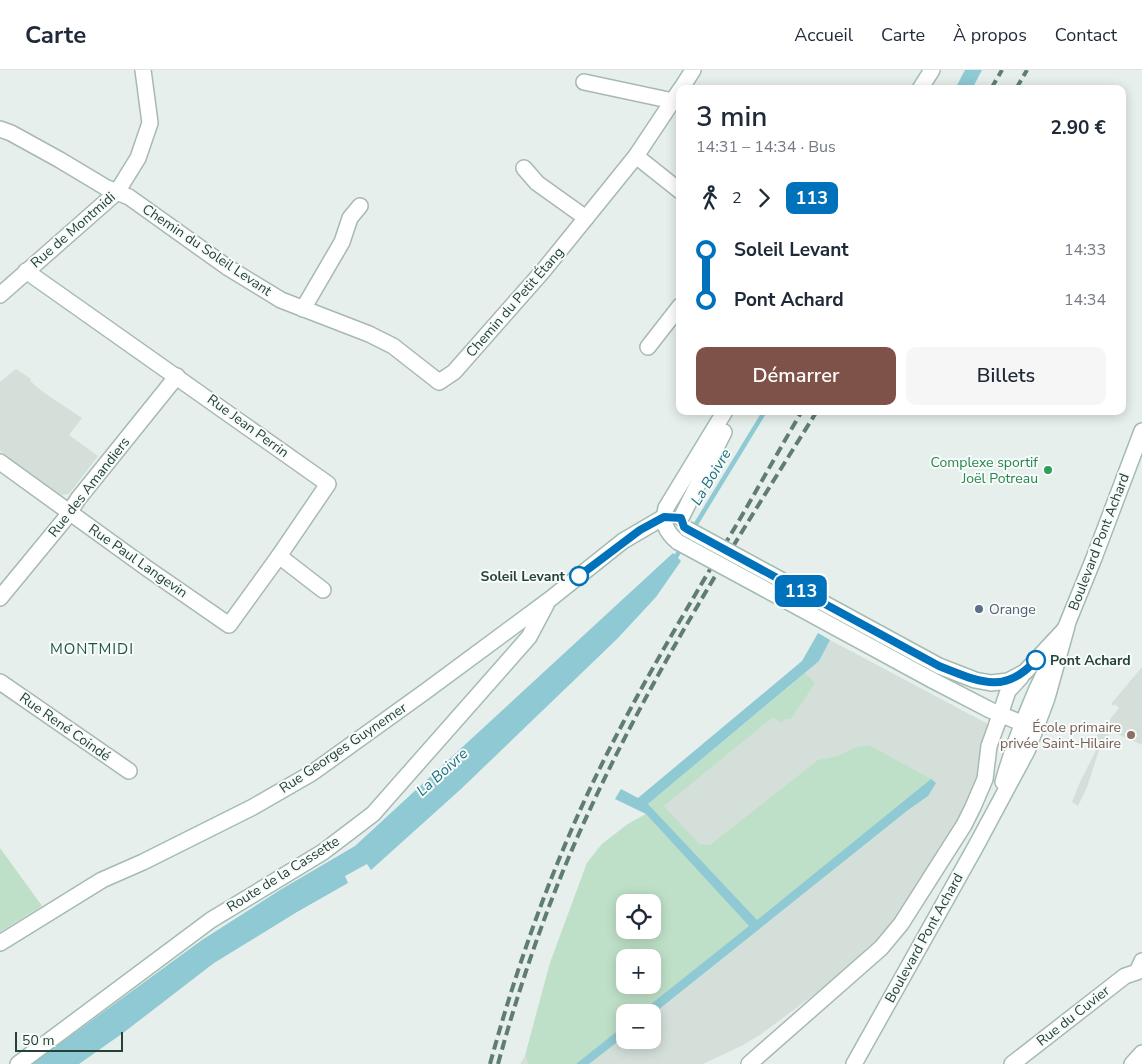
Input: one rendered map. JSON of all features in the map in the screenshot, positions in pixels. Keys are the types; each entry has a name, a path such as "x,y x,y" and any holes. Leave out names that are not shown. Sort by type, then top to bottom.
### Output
{"street":[{"name":"Rue de Montmidi","path":"0,295 117,192 138,158 150,123 143,70"},
{"name":"Chemin du Petit Étang","path":"683,85 693,70"},
{"path":"923,85 932,70"},
{"path":"584,82 676,93"},
{"name":"Chemin du Petit Étang","path":"439,382 454,372 543,271 636,156 676,96"},
{"name":"Chemin du Soleil Levant","path":"0,129 27,142 105,187 129,197 251,283 281,300 369,334 393,346 439,382"},
{"path":"636,156 676,188"},
{"path":"524,168 536,183 586,218"},
{"path":"303,309 342,242 350,218 360,206"},
{"name":"Rue Jean Perrin","path":"26,271 328,484 229,625"},
{"path":"648,347 676,311"},
{"name":"Rue des Amandiers","path":"0,598 177,376"},
{"path":"723,415 666,508 664,517 666,530 678,542 997,714 1031,722"},
{"path":"684,523 732,415"},
{"name":"Boulevard Pont Achard","path":"854,1064 1026,752 1036,690 1067,626 1142,431"},
{"name":"Rue Paul Langevin","path":"0,462 229,625"},
{"path":"664,517 684,523 770,574 939,666 975,680 991,683 1008,681 1025,672"},
{"name":"Rue Georges Guynemer","path":"0,943 102,880 253,807 312,773 549,600 623,541 664,517"},
{"path":"279,556 323,590"},
{"name":"Route de la Cassette","path":"18,1064 211,920 323,852 373,814 529,637 549,600"},
{"path":"749,1064 881,948 901,924 974,807 985,779 987,749 997,714 1012,685 1067,626"},
{"path":"939,666 962,683 997,714 1012,750"},
{"name":"Rue René Coindé","path":"0,682 129,772"},
{"name":"Boulevard Pont Achard","path":"994,813 1012,750 1031,722"},
{"name":"Rue du Cuvier","path":"1012,1064 1125,976 1140,970"},
{"path":"1132,1064 1142,1053"}],"shaded area":[{"path":"16,369 31,379 30,381 43,392 82,418 69,435 98,456 69,494 61,495 0,451 0,382"},
{"path":"830,640 988,724 981,771 969,805 933,865 892,923 855,964 760,1035 703,1064 520,1064 525,1056 550,963 587,863 602,844 628,824 646,814 815,664"},
{"name":"École primaire privée Saint-Hilaire","path":"1142,667 1142,745 1111,731 1100,747 1087,787 1078,806 1072,802 1095,752 1096,747 1092,742 1119,708 1115,704 1113,706 1111,704"}],"green space":[{"path":"805,673 815,683 791,719 786,719 781,723 773,717 664,806 699,844 710,845 818,760 838,756 857,747 869,745 931,779 757,920 648,804"},
{"path":"646,814 749,926 651,1004 616,1004 616,1032 576,1064 529,1064 525,1056 550,963 587,863 602,844 628,824"},
{"path":"0,848 42,906 0,932"}],"water":[{"path":"965,70 982,70 974,85 957,85"},
{"name":"La Boivre","path":"673,553 681,561 656,597 617,639 461,789 371,870 367,864 345,876 348,883 214,963 123,1033 79,1064 32,1064 202,940 280,890 355,846"},
{"path":"818,633 830,640 819,661 648,804 757,920 931,779 936,783 928,796 661,1008 661,1004 651,1004 749,926 646,814 615,799 621,789 638,798 802,661"},
{"path":"616,1032 616,1043 589,1064 576,1064"}],"waterway":[{"name":"La Boivre","path":"674,560 763,415"}],"railway":[{"path":"993,85 1002,70"},
{"path":"1018,85 1027,70"},
{"path":"490,1064 524,953 550,881 597,774 663,650 800,415"},
{"path":"498,1064 517,998 551,900 592,805 670,653 814,415"}],"bus line":[{"name":"113","path":"579,576 640,530 664,517 681,518 684,527 687,529 939,666 975,680 991,683 1008,681 1025,672 1036,660"}],"place":[{"name":"Complexe sportif Joël Potreau","path":"1048,470"},
{"name":"Soleil Levant","path":"579,576"},
{"name":"Orange","path":"979,609"},
{"name":"Pont Achard","path":"1036,660"},
{"name":"École primaire privée Saint-Hilaire","path":"1131,735"}],"district":[{"name":"MONTMIDI","path":"92,649"}]}
